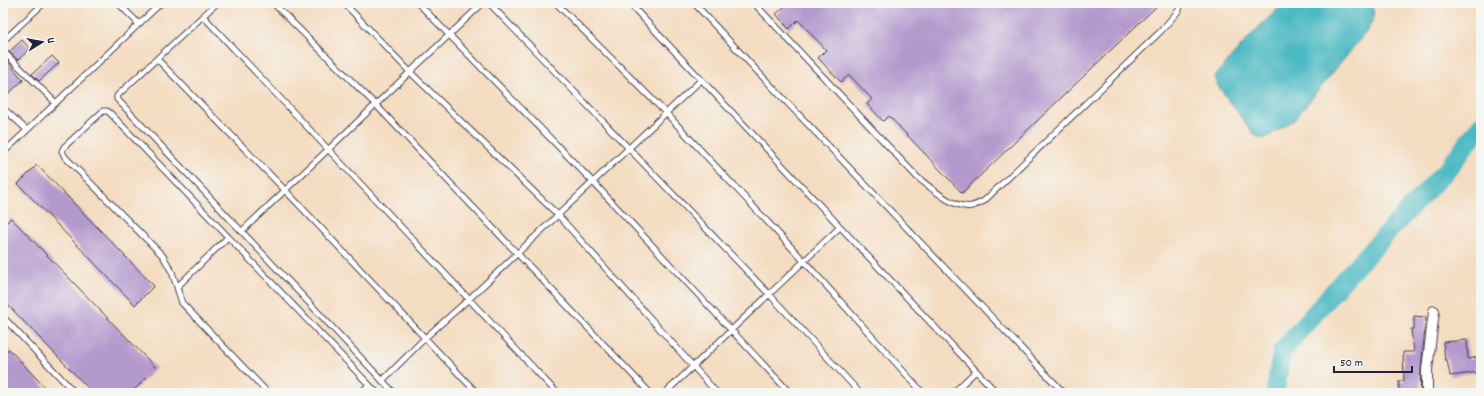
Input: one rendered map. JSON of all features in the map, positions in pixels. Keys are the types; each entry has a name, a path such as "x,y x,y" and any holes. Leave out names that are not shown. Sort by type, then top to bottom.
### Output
{"street":[{"path":"1427,393 1427,370 1434,311"}],"lane":[{"path":"3,41 44,3"},
{"path":"118,3 139,24"},
{"path":"3,153 161,3"},
{"path":"217,3 117,96 117,99 394,393"},
{"path":"273,3 376,105 518,252 650,393"},
{"path":"344,3 410,72 558,216 718,393"},
{"path":"418,3 593,182 790,393"},
{"path":"242,231 483,3"},
{"path":"489,3 769,294 860,393"},
{"path":"556,3 666,113 804,261 923,393"},
{"path":"628,3 997,393"},
{"path":"694,3 758,73 1064,393"},
{"path":"754,3 917,177 940,195 956,204 971,206 984,201 1161,31 1179,10 1181,3"},
{"path":"203,16 557,393"},
{"path":"3,51 56,103"},
{"path":"157,59 285,190 477,393"},
{"path":"382,381 425,338 558,216 701,80"},
{"path":"3,108 27,130"},
{"path":"268,393 182,303 172,272 163,256 65,157 62,150 64,147 99,113 107,111 377,393"},
{"path":"665,393 840,227"},
{"path":"177,287 228,237"},
{"path":"3,317 76,393"},
{"path":"953,393 976,371"},
{"path":"360,393 369,385"}],"water":[{"path":"1284,3 1372,3 1374,17 1367,31 1294,120 1264,139 1255,136 1218,86 1215,76 1251,35"}],"building":[{"path":"788,3 1160,3 962,193 889,116 883,121 867,104 872,99 849,75 841,82 818,58 826,50 798,20 789,29 776,14"},
{"path":"22,40 30,49 18,60 9,52"},
{"path":"52,56 59,63 39,81 32,74"},
{"path":"4,57 23,80 3,99 3,58"},
{"path":"37,165 154,286 135,305 18,184"},
{"path":"11,218 156,368 131,393 93,393 3,300 3,226"},
{"path":"1414,316 1426,317 1420,393 1399,393 1399,381 1404,381 1403,352 1414,352 1411,329 1414,329"},
{"path":"1467,340 1468,359 1477,357 1479,372 1450,376 1447,360 1445,360 1443,342"},
{"path":"9,349 50,393 3,393 3,355"}],"waterway":[{"path":"1275,393 1282,351 1346,277 1449,167 1481,125"}]}
